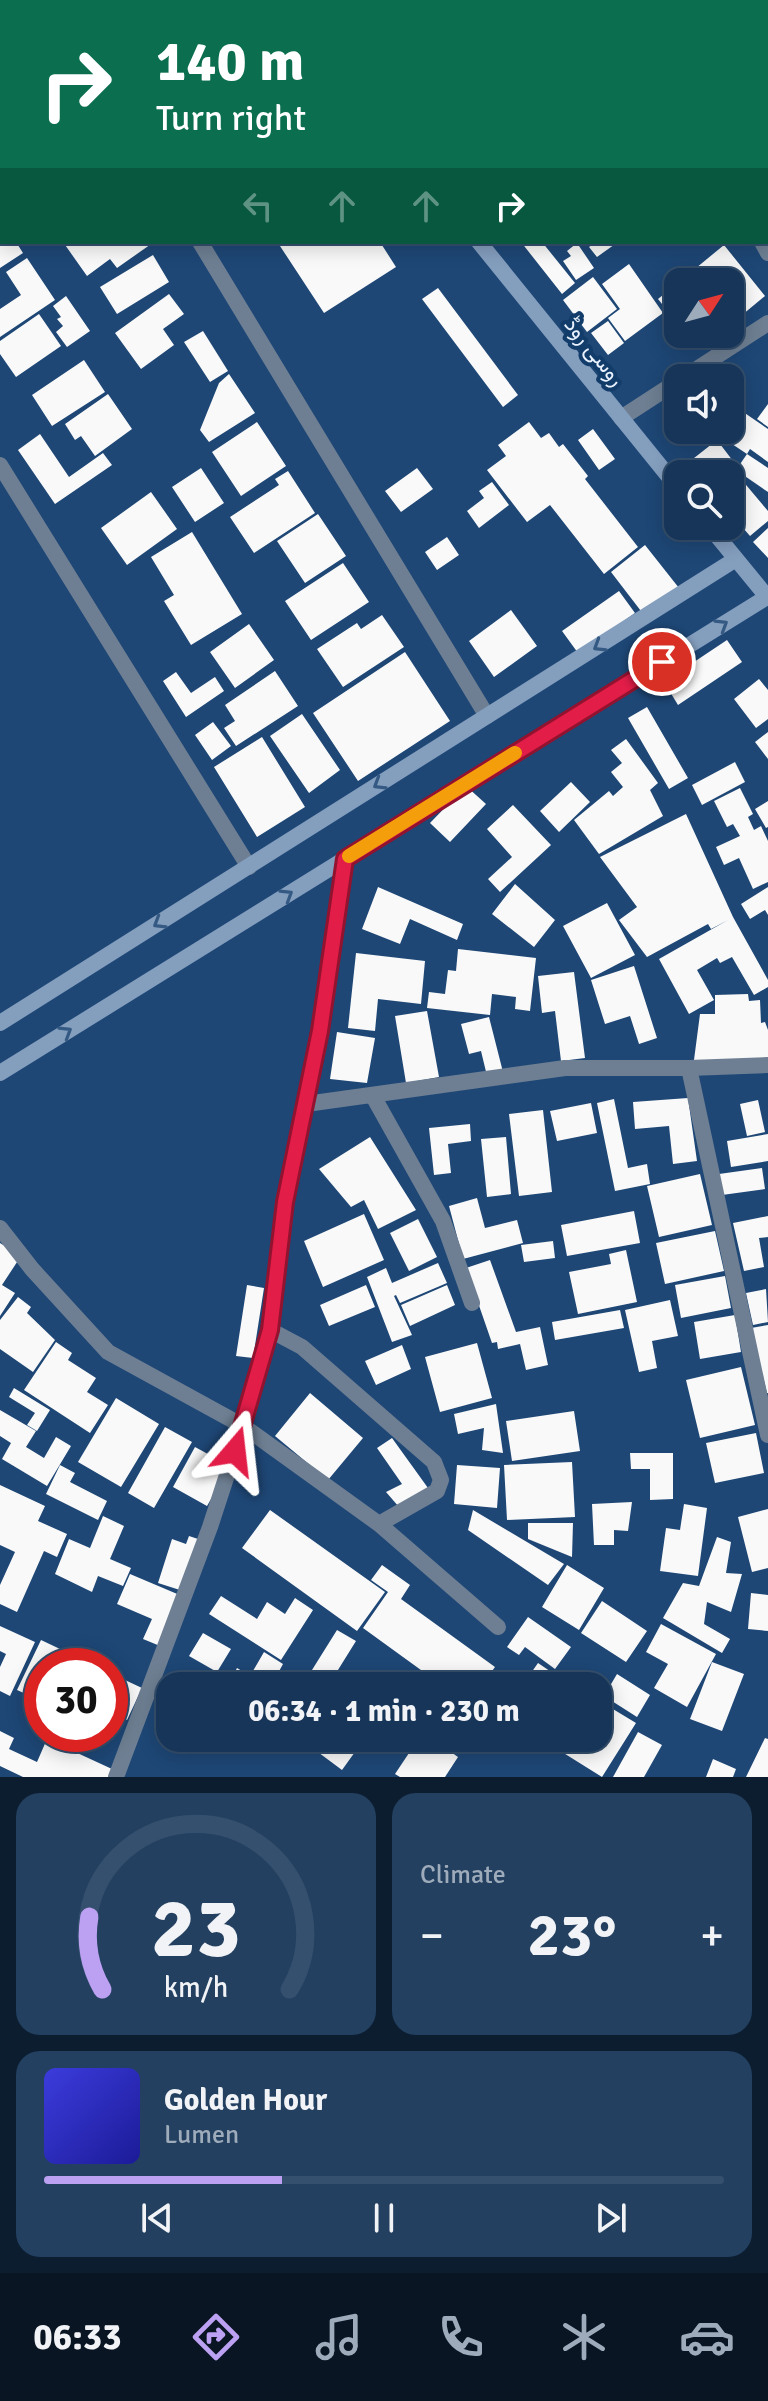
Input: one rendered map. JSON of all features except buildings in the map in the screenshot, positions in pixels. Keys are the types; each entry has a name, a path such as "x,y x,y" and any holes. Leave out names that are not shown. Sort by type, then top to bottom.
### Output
{"main road":[{"name":"روسی روڈ","path":"481,244 664,471"},
{"path":"0,1073 768,597 720,540"},
{"path":"0,1023 736,559"}],"street":[{"path":"201,244 487,716"},
{"path":"705,364 768,323"},
{"path":"621,418 664,390"},
{"path":"0,465 249,867"},
{"path":"116,1777 210,1527 270,1330 285,1202 320,1031 345,859"},
{"path":"306,1104 565,1068 768,1065"},
{"path":"689,1068 768,1435"},
{"path":"373,1096 443,1221 472,1303"},
{"path":"0,1228 32,1269 108,1352 243,1426 379,1524 498,1627"},
{"path":"270,1330 302,1347 434,1462 441,1480 437,1491 379,1524"}],"slow traffic":[{"path":"349,856 515,753"}],"route":[{"path":"235,1451 270,1330 285,1202 320,1031 345,859 662,662"}]}
